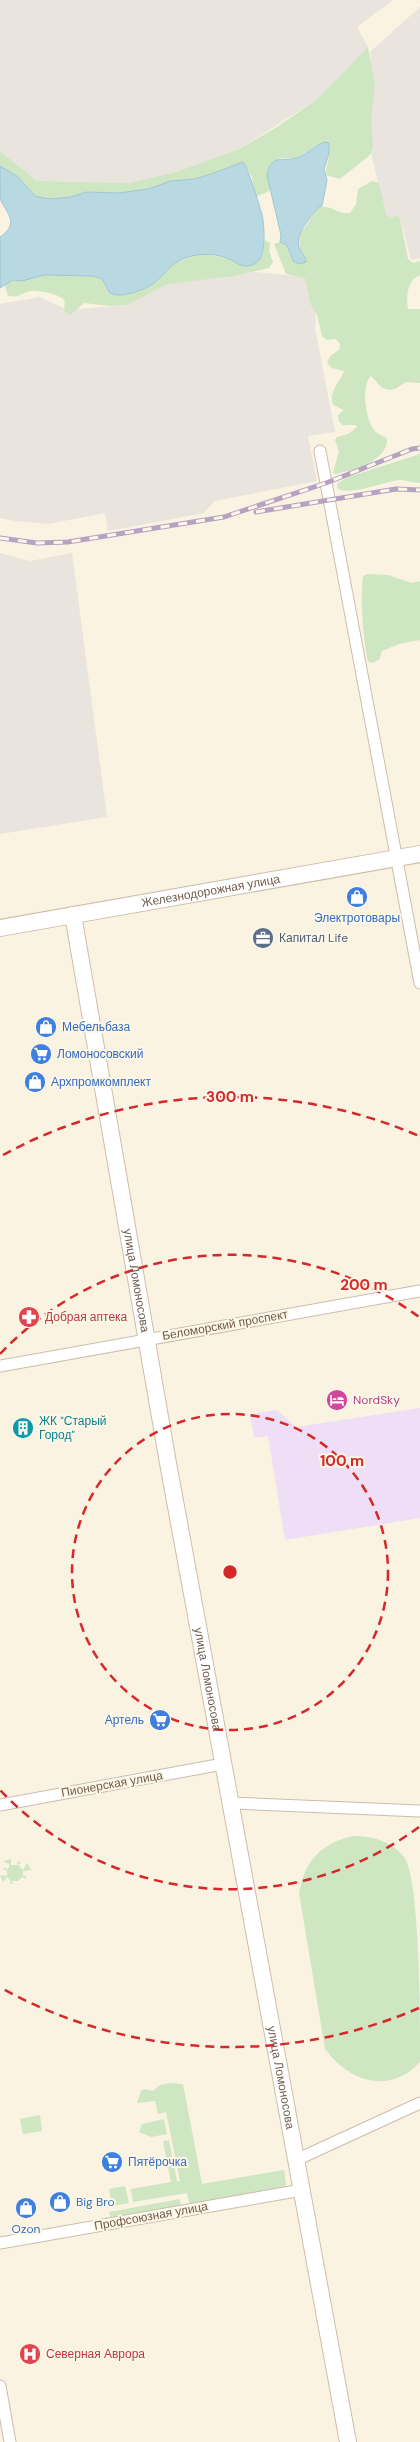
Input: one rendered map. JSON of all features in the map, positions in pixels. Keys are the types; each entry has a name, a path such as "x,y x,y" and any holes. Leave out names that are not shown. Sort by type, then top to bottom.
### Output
{"street":[{"path":"320,451 420,984"},
{"name":"Железнодорожная улица","path":"0,928 420,854"},
{"name":"улица Ломоносова","path":"73,915 230,1803 348,2442"},
{"name":"Беломорский проспект","path":"0,1366 420,1291"},
{"name":"Пионерская улица","path":"0,1805 223,1764"},
{"path":"230,1803 420,1811"},
{"path":"296,2160 420,2103"},
{"name":"Профсоюзная улица","path":"0,2243 302,2190"},
{"path":"0,2386 10,2442"}],"shaded area":[{"path":"0,0 393,0 357,27 368,47 316,100 239,149 176,172 129,183 37,181 0,151"},
{"path":"420,7 420,258 411,260 400,217 387,222 365,126 371,51"},
{"path":"256,272 308,277 316,318 315,328 335,432 308,436 317,481 215,501 204,513 108,531 105,513 48,524 0,518 0,304 40,297 68,310 127,305 168,284"},
{"path":"0,553 30,561 72,553 107,817 0,834"},
{"path":"420,1408 420,1518 285,1540 268,1436 254,1438 250,1414 277,1410 296,1427"}],"green space":[{"path":"368,47 375,85 371,119 373,147 370,155 340,179 325,175 329,157 318,145 296,158 280,158 271,164 267,175 272,190 255,197 252,177 243,162 195,179 171,181 148,189 119,193 87,192 71,197 49,199 35,196 17,176 0,166 0,151 37,181 129,183 176,172 239,149 277,127 316,100"},
{"path":"372,181 379,183 386,214 391,218 398,215 400,218 408,259 413,263 420,261 420,275 412,281 408,289 407,299 408,309 420,309 420,383 406,382 395,389 389,390 382,388 371,376 365,396 367,413 372,428 387,438 386,446 382,453 369,463 336,474 333,473 339,451 335,440 337,437 348,434 357,427 355,425 343,425 339,422 338,415 344,410 333,405 333,391 344,371 332,368 327,363 330,356 339,350 340,344 336,339 327,340 322,336 317,315 311,305 305,278 286,274 274,244 280,242 287,245 293,261 305,255 300,250 299,235 319,207 328,207 342,213 350,213 356,204 358,189"},
{"path":"265,240 270,243 269,251 273,262 269,268 234,276 168,284 127,305 110,306 84,303 70,315 64,311 65,303 60,297 34,291 18,296 8,296 5,285 8,282 44,275 93,276 102,279 107,289 124,295 155,283 171,265 193,255 203,254 226,258 244,266 253,262 259,256"},
{"path":"420,454 420,483 400,480 358,490 350,491 337,488 338,483 348,477"},
{"path":"368,574 388,575 412,583 420,581 420,640 399,644 382,651 379,660 371,663 368,661 366,652 362,606 363,576"},
{"path":"353,1836 383,1841 401,1854 406,1860 411,1876 414,1899 417,1927 420,2062 396,2079 383,2081 370,2080 346,2070 325,2049 299,1893 305,1872 316,1855 332,1843"},
{"path":"11,1859 11,1865 17,1865 18,1861 21,1863 18,1865 23,1870 27,1863 31,1870 23,1871 23,1876 27,1876 25,1879 22,1877 18,1881 12,1881 13,1884 9,1883 11,1881 7,1877 3,1882 0,1875 7,1876 7,1870 10,1865 3,1861"},
{"path":"170,2083 183,2084 202,2184 284,2170 287,2190 190,2207 187,2193 133,2202 131,2189 171,2182 163,2141 169,2140 177,2181 180,2181 166,2112 158,2114 155,2101 137,2103 141,2091 144,2089 153,2091 160,2085"},
{"path":"40,2115 42,2131 23,2134 20,2119"},
{"path":"164,2119 167,2134 151,2137 139,2132 142,2124"},
{"path":"125,2186 129,2203 112,2206 109,2189"},
{"path":"180,2199 181,2209 111,2222 109,2212"}],"water":[{"path":"324,142 329,143 329,153 324,170 327,180 322,206 319,207 304,226 299,236 299,247 306,262 299,264 293,261 287,245 280,242 281,235 267,175 269,168 275,161 294,159"},
{"path":"243,162 258,200 263,219 263,248 258,261 252,265 244,266 216,255 204,254 193,256 177,262 153,284 132,293 120,295 110,293 102,279 93,276 44,275 22,281 13,280 0,288 0,237 6,232 11,223 0,199 0,166 17,176 35,196 49,199 71,197 87,192 119,193 148,189 171,181 195,179"}],"railway":[{"path":"0,538 37,543 68,542 224,517 326,483 412,449 420,448"},
{"path":"256,512 396,489 420,490"}],"place":[{"name":"Электротовары","path":"357,897"},
{"name":"Капитал Life","path":"263,938"},
{"name":"Мебельбаза","path":"46,1027"},
{"name":"Ломоносовский","path":"41,1054"},
{"name":"Архпромкомплект","path":"35,1082"},
{"name":"Добрая аптека","path":"29,1317"},
{"name":"NordSky","path":"337,1400"},
{"name":"ЖК \"Старый Город\"","path":"23,1428"},
{"name":"Артель","path":"160,1720"},
{"name":"Пятёрочка","path":"112,2162"},
{"name":"Big Bro","path":"60,2202"},
{"name":"Ozon","path":"26,2208"},
{"name":"Северная Аврора","path":"30,2354"}]}
